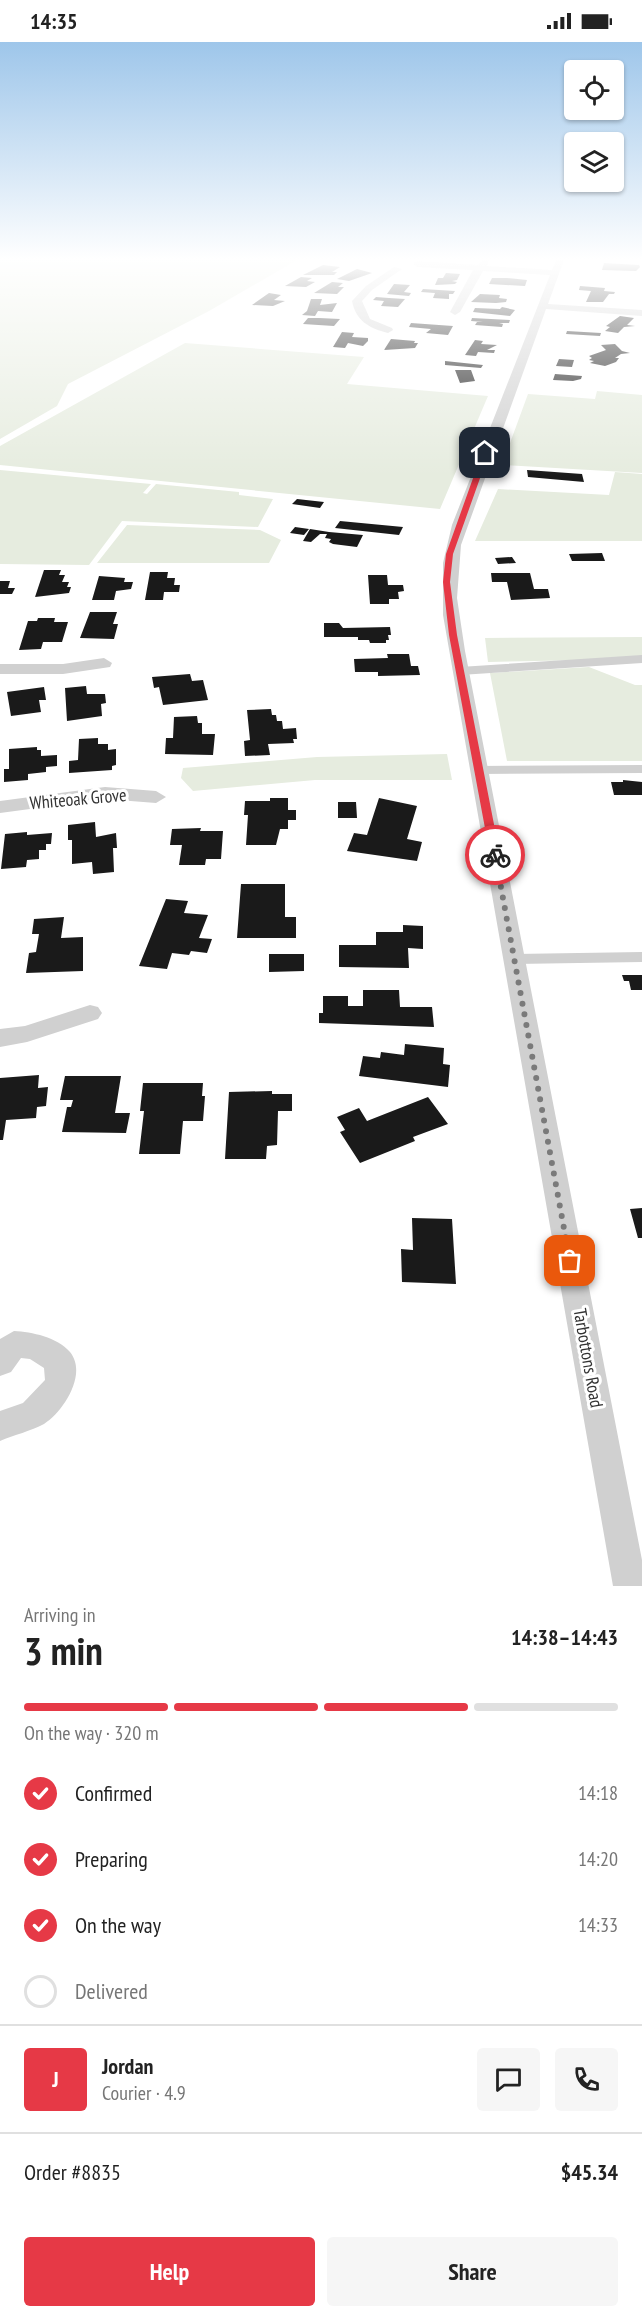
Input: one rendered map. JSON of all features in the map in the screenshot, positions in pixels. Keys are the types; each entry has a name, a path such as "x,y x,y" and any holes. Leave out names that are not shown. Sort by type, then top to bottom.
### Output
{"street":[{"name":"Tarbottons Road","path":"532,332 449,554 447,597 630,1586"},
{"path":"0,669 63,669 104,663"},
{"name":"Whiteoak Grove","path":"0,807 105,793 156,797"},
{"path":"0,1038 27,1034 90,1013"},
{"path":"0,1362 14,1344 35,1346 59,1361 60,1385 34,1413 0,1426"}],"lane":[{"path":"460,671 642,659"},
{"path":"478,770 642,769"},
{"path":"515,959 642,957"}],"shaded area":[{"path":"0,332 168,332 68,384 57,406 0,439"},
{"path":"185,343 364,357 347,384 488,396 440,509 0,465 0,446"},
{"path":"597,391 642,395 642,473 502,465 528,394 595,399"},
{"path":"0,470 151,484 143,493 147,494 156,484 239,492 239,495 273,499 258,527 122,521 89,565 0,564"},
{"path":"615,472 642,474 642,541 475,541 498,489 609,495"},
{"path":"127,525 260,530 281,540 269,563 97,563"},
{"path":"642,637 642,659 488,662 485,638"},
{"path":"589,667 635,685 642,685 642,761 507,761 490,673"},
{"path":"447,754 452,780 315,780 193,791 181,778 183,768 317,757"}],"building":[{"path":"342,332 354,333 352,337 368,338 363,346 348,343 345,348 333,347"},
{"path":"427,332 450,332 448,335"},
{"path":"567,332 601,333 600,336 566,334"},
{"path":"391,339 418,343 415,348 384,350"},
{"path":"475,340 483,341 481,344 497,345 487,350 495,350 494,353 478,352 476,356 465,355"},
{"path":"615,344 622,351 630,353 621,354 615,358 619,358 616,362 605,366 590,363 594,361 589,360 592,358 589,356 606,350 601,345"},
{"path":"559,359 574,360 572,367 556,366"},
{"path":"445,361 483,365 481,368 445,365"},
{"path":"455,370 471,370 475,381 460,383"},
{"path":"555,374 582,376 581,379 573,381 553,380"},
{"path":"527,470 582,474 584,482 528,477"},
{"path":"297,499 324,502 320,508 292,504"},
{"path":"340,521 403,527 399,535 335,528"},
{"path":"295,527 309,529 304,535 290,533"},
{"path":"310,529 363,535 357,547 333,544 329,542 331,539 325,538 327,534 320,534 311,542 303,541"},
{"path":"602,553 605,561 572,561 569,554"},
{"path":"512,557 516,563 498,564 495,558"},
{"path":"44,570 61,570 59,575 65,575 62,582 69,582 67,587 71,587 69,593 35,597"},
{"path":"150,572 168,572 167,578 175,578 174,585 180,585 179,592 164,592 163,600 145,600"},
{"path":"491,573 530,573 534,589 548,589 550,598 511,600 507,582 492,582"},
{"path":"368,575 387,575 388,585 403,585 404,591 398,592 399,599 389,599 389,604 370,604"},
{"path":"99,576 125,578 124,582 133,582 131,589 116,591 114,600 92,600"},
{"path":"0,581 10,581 8,588 15,588 12,594 0,594"},
{"path":"90,612 117,612 113,624 118,624 114,639 80,638"},
{"path":"38,618 55,618 54,622 68,622 62,642 43,642 41,649 19,650 28,621 37,621"},
{"path":"324,623 339,623 343,628 390,627 391,635 388,635 389,640 386,640 386,643 370,643 369,640 358,640 358,637 324,637"},
{"path":"387,654 409,654 411,666 418,666 420,675 378,676 378,672 355,672 354,659 388,658"},
{"path":"190,674 192,681 203,680 208,700 163,705 159,687 154,688 152,677"},
{"path":"86,686 87,694 105,694 106,703 101,704 102,716 67,721 65,688"},
{"path":"44,687 46,700 39,700 41,712 11,716 7,692"},
{"path":"271,709 277,721 282,721 283,729 296,728 297,739 293,739 294,743 268,744 270,755 245,756 244,741 250,740 247,710"},
{"path":"197,716 198,723 202,723 202,734 215,734 213,755 165,754 166,738 173,738 174,717"},
{"path":"98,738 98,744 108,744 108,750 116,749 116,765 112,766 112,770 69,773 69,761 78,760 79,739"},
{"path":"37,747 37,750 41,750 41,756 57,755 57,766 46,767 46,772 28,774 28,780 4,782 4,769 9,769 9,749"},
{"path":"623,780 642,782 642,795 614,795 611,782 623,782"},
{"path":"270,798 288,798 288,810 296,810 296,820 288,820 288,829 280,829 276,845 246,845 248,815 244,815 245,801 270,801"},
{"path":"379,798 417,806 407,839 422,842 417,861 347,851 354,833 367,835"},
{"path":"338,802 356,802 357,818 338,818"},
{"path":"95,822 96,837 116,833 117,848 113,848 114,872 93,874 92,862 72,864 72,840 68,840 68,825"},
{"path":"201,828 200,831 223,831 221,859 206,859 205,865 179,865 182,845 170,845 172,829"},
{"path":"27,832 27,835 52,833 51,844 46,844 46,850 39,850 39,859 27,860 26,867 1,869 5,834"},
{"path":"241,884 285,884 285,917 296,917 296,938 237,938"},
{"path":"166,899 188,901 184,913 208,915 199,938 212,939 207,953 191,951 189,955 172,953 167,969 139,966"},
{"path":"64,917 61,938 83,937 83,971 26,973 29,953 36,952 39,934 32,934 34,919"},
{"path":"403,925 423,926 423,949 408,948 409,968 339,967 339,945 376,945 376,932 403,932"},
{"path":"269,954 304,954 304,971 269,972"},
{"path":"622,975 642,975 642,990 631,990 629,981 624,981"},
{"path":"363,990 399,990 400,1007 432,1007 434,1027 319,1023 319,1013 323,1013 323,996 348,996 348,1006 363,1006"},
{"path":"405,1044 444,1048 443,1064 450,1065 448,1087 359,1076 363,1056 380,1058 381,1052 404,1055"},
{"path":"39,1075 38,1088 48,1087 46,1106 37,1107 36,1118 6,1120 3,1140 0,1140 0,1078"},
{"path":"65,1076 121,1076 115,1113 130,1113 126,1133 62,1132 67,1107 71,1107 73,1100 60,1100"},
{"path":"143,1083 203,1083 202,1096 205,1096 203,1121 183,1121 180,1154 139,1154 144,1111 140,1111"},
{"path":"272,1091 272,1094 292,1094 292,1111 278,1111 277,1145 267,1146 266,1159 225,1159 229,1092"},
{"path":"428,1097 448,1124 413,1137 415,1141 360,1163 340,1132 345,1130 337,1117 359,1108 367,1121"},
{"path":"642,1208 642,1238 638,1238 630,1209"},
{"path":"412,1218 452,1219 456,1284 402,1282 401,1249 413,1250"}],"way so far":[{"path":"495,855 570,1261"}],"route":[{"path":"485,453 449,554 446,582 453,635 495,855"}]}
